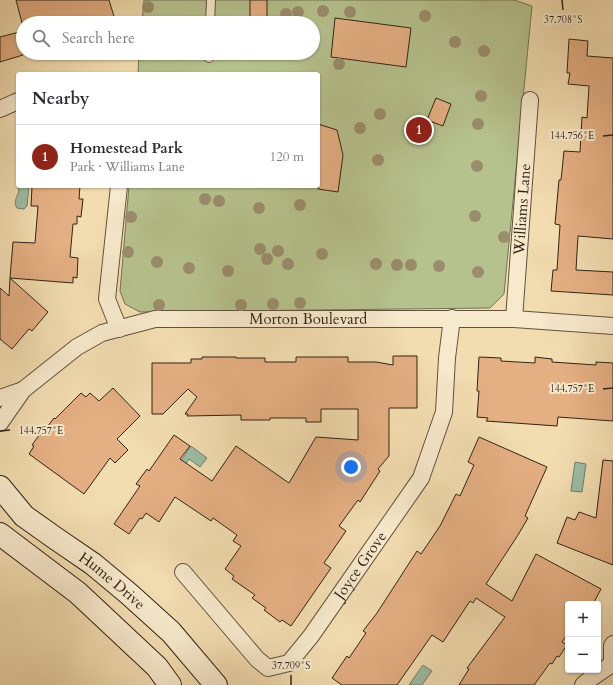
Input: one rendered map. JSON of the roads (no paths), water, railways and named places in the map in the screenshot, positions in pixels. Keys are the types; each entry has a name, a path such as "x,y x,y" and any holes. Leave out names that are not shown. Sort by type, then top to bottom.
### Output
{"street":[{"name":"Williams Lane","path":"514,319 530,100"},
{"path":"0,109 16,102"},
{"path":"119,188 107,299 119,329"},
{"name":"Morton Boulevard","path":"0,423 23,390 77,347 102,333 154,318 514,319 613,326"},
{"name":"Joyce Grove","path":"183,572 257,659 268,668 290,663 311,636 421,478 444,412 447,358 452,318"},
{"name":"Morton Boulevard","path":"0,398 23,390"},
{"name":"Hume Drive","path":"0,487 24,516 93,564 171,632 216,685"},
{"name":"Hume Drive","path":"0,534 78,593 157,667 170,685"},
{"path":"583,685 613,665 613,644"}],"lane":[{"path":"210,16 211,0"}],"place":[{"name":"Homestead Park","path":"419,130"}]}
